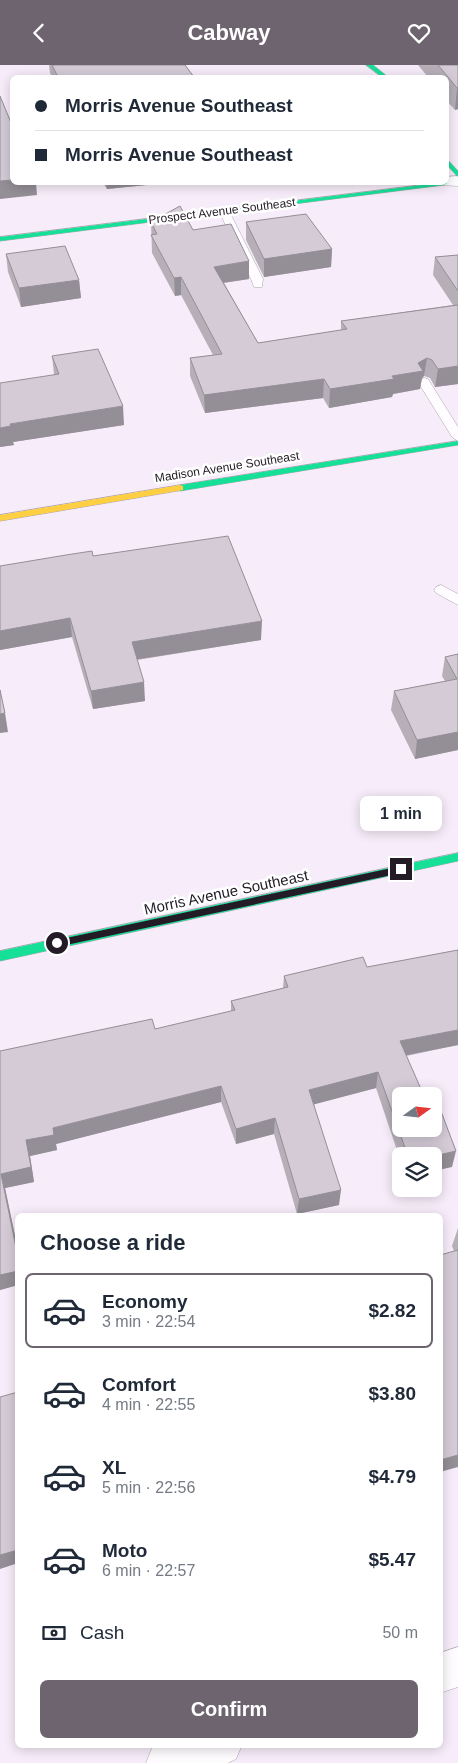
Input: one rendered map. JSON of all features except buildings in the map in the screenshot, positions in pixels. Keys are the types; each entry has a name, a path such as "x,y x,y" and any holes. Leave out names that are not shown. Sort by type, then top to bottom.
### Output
{"street":[{"path":"370,65 383,72"},
{"path":"449,163 458,175"},
{"name":"Prospect Avenue Southeast","path":"0,239 422,185"},
{"name":"Madison Avenue Southeast","path":"0,518 458,443"},
{"name":"Morris Avenue Southeast","path":"0,956 458,857"},
{"path":"443,1672 458,1667"},
{"path":"167,1763 213,1748"}],"lane":[{"path":"224,211 257,279 258,285"},
{"path":"424,382 458,437"},
{"path":"441,589 458,600"}],"traffic: fast":[{"path":"369,65 382,75"},
{"path":"449,164 458,175"},
{"path":"0,239 428,185"},
{"path":"180,488 458,443"},
{"path":"0,956 458,857"}],"traffic: slow":[{"path":"0,518 180,488"}],"route":[{"path":"57,943 401,869"}]}
